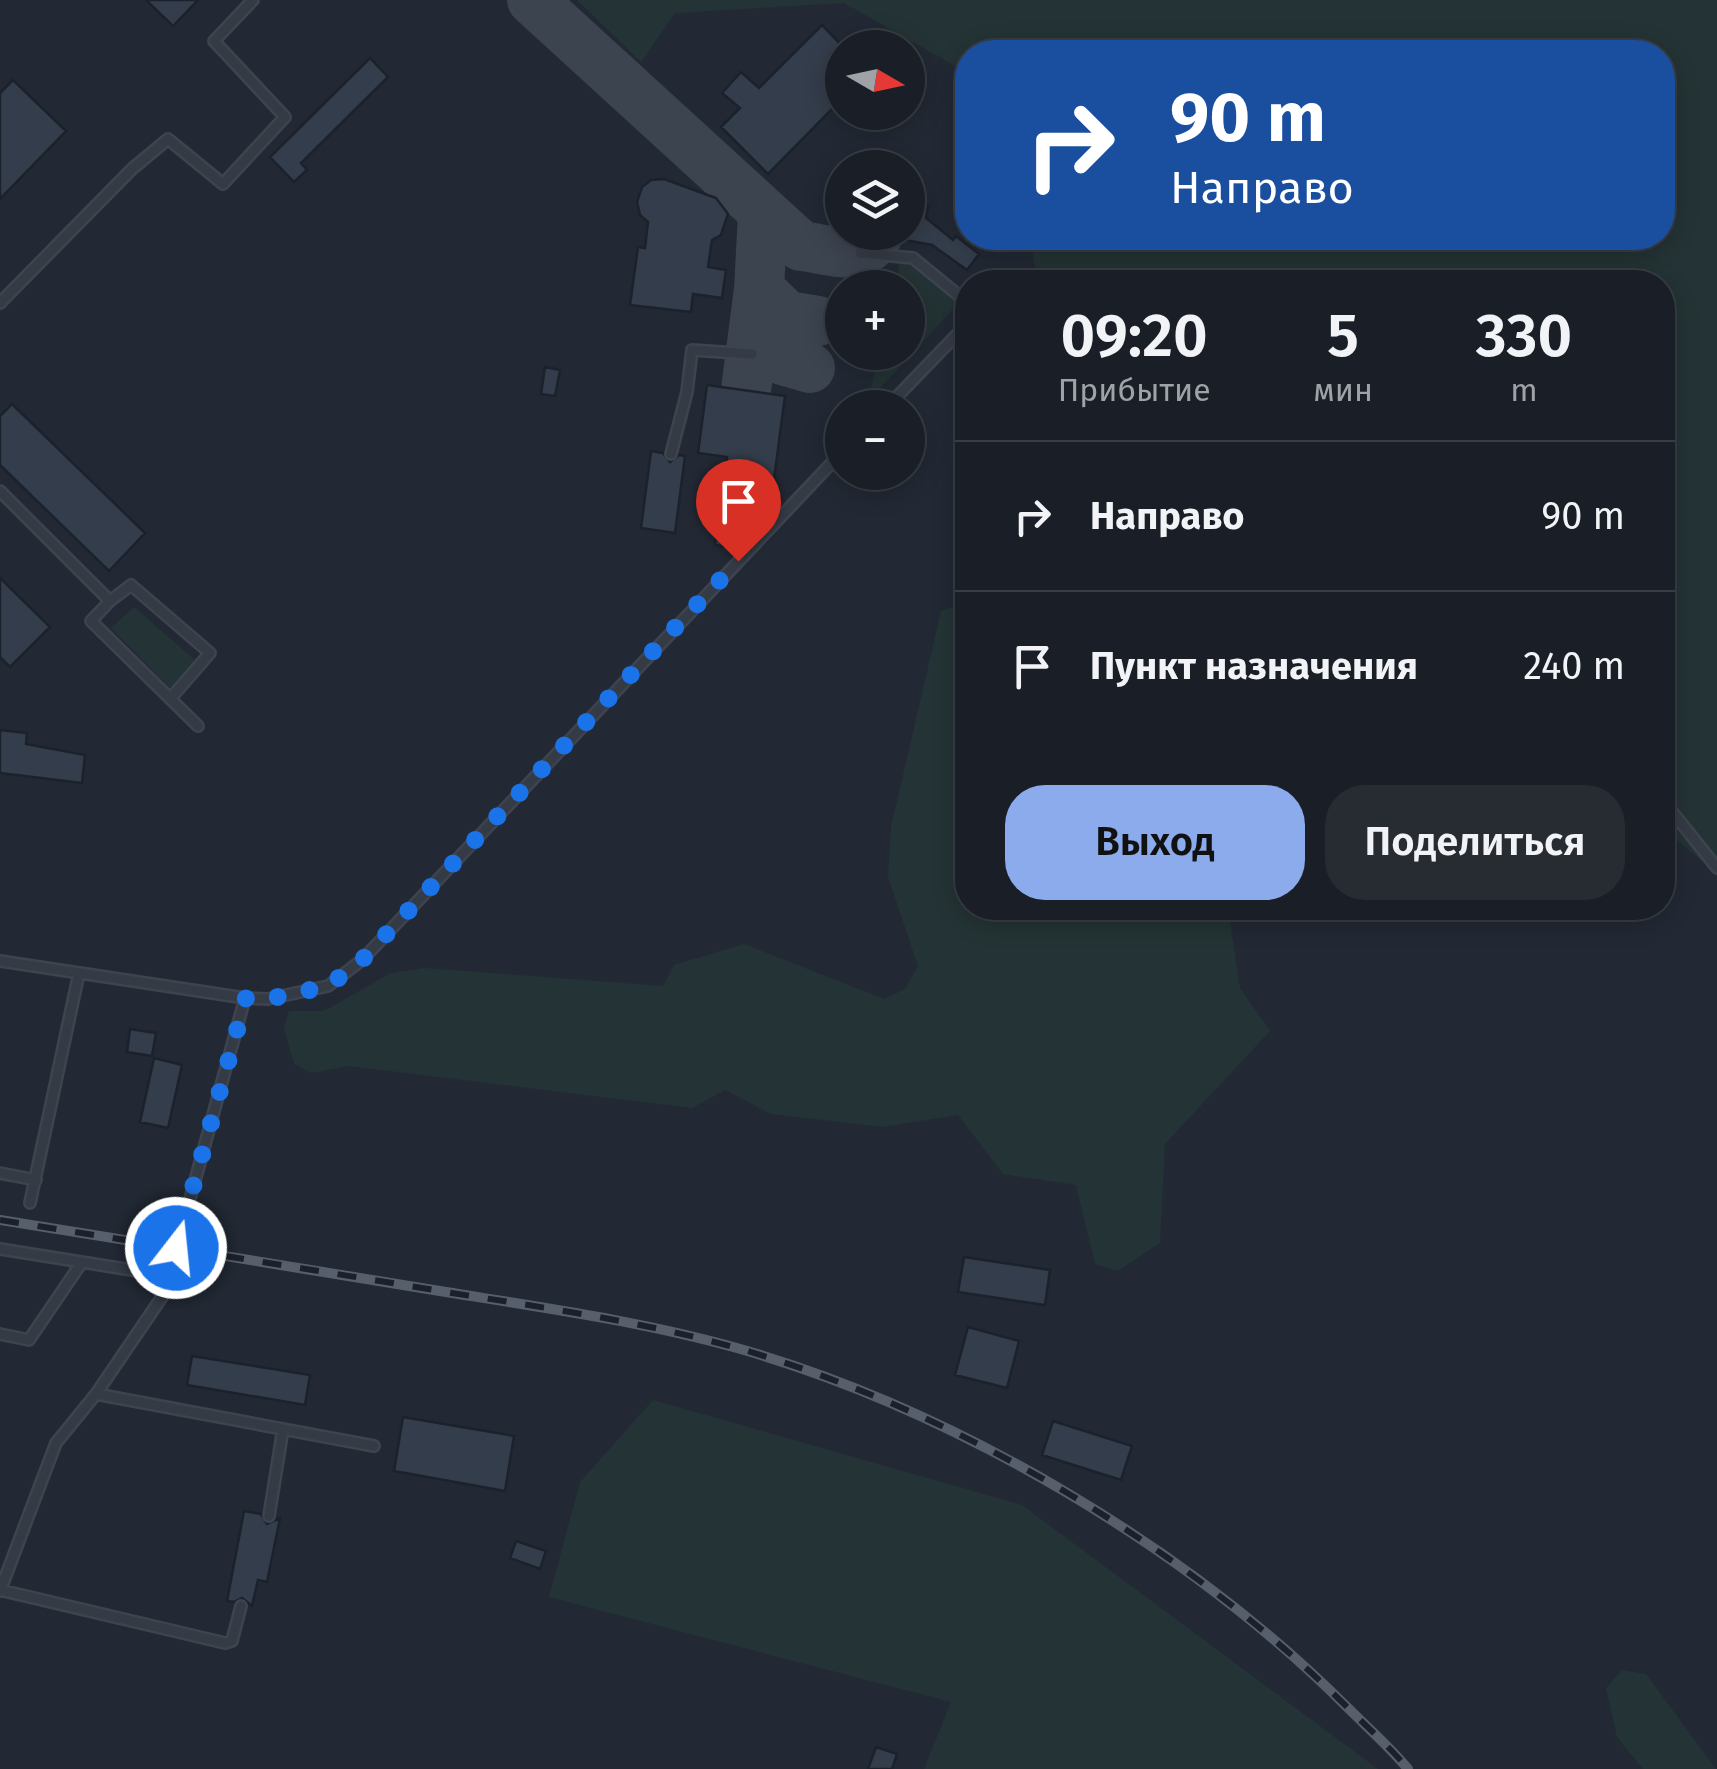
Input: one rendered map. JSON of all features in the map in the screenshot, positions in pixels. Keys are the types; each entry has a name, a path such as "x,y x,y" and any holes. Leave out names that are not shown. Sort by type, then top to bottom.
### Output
{"lane":[{"path":"0,303 168,139 223,184 285,117 214,41 253,0"},
{"path":"860,253 913,258 955,292"},
{"path":"903,390 955,336"},
{"path":"670,454 687,392 692,350 752,354"},
{"path":"0,961 246,998 268,999 328,986 362,960 825,470"},
{"path":"0,491 110,601"},
{"path":"170,699 210,653 131,584 91,621 170,699 198,726"},
{"path":"1675,815 1717,868"},
{"path":"30,1203 79,973"},
{"path":"241,1606 236,1633 232,1641 225,1643 0,1590 56,1442 96,1394 164,1294 246,998"},
{"path":"0,1173 36,1180"},
{"path":"0,1249 169,1276"},
{"path":"0,1334 29,1340 82,1262"},
{"path":"96,1394 374,1446"},
{"path":"269,1516 283,1428"}],"shaded area":[{"path":"577,0 1717,0 1717,874 1675,838 1675,270 1036,270 1032,250 1675,250 1675,40 955,40 955,66 925,49 925,30 892,30 844,3 675,13 641,62"},
{"path":"900,257 919,259 955,288 955,307 925,339 925,270 898,270"},
{"path":"875,370 897,370 878,390 871,390"},
{"path":"955,606 955,920 1230,920 1240,988 1270,1031 1165,1144 1160,1243 1118,1271 1095,1264 1076,1185 1003,1174 958,1115 883,1127 771,1114 725,1090 692,1108 349,1066 311,1073 294,1064 284,1028 289,1011 324,1011 391,973 425,968 663,986 674,965 744,944 884,999 905,989 918,966 888,877 891,827 941,611"},
{"path":"134,607 195,660 170,688 111,628"},
{"path":"653,1400 1022,1505 1378,1769 924,1769 951,1702 549,1597 580,1482"},
{"path":"1622,1670 1646,1674 1716,1769 1643,1769 1617,1737 1606,1688"}],"building":[{"path":"146,0 198,0 173,26"},
{"path":"822,25 827,30 825,116 768,174 721,127 740,108 722,93 741,72 759,88"},
{"path":"370,58 388,77 301,163 307,170 294,182 270,157"},
{"path":"13,80 66,131 0,199 0,93"},
{"path":"664,179 716,198 728,214 721,235 712,240 708,267 726,270 722,298 693,294 691,312 630,305 638,247 645,248 648,222 640,215 637,202 642,187 651,180"},
{"path":"925,205 926,218 953,240 955,237 955,250 974,250 979,254 967,270 925,244"},
{"path":"545,367 560,370 555,396 541,394"},
{"path":"707,385 785,396 769,517 747,517 740,548 715,545 727,457 698,453"},
{"path":"12,404 145,533 109,571 0,465 0,416"},
{"path":"651,451 663,453 670,462 679,455 685,456 675,533 641,528"},
{"path":"0,578 50,627 10,667 0,657"},
{"path":"0,730 27,733 26,744 85,755 82,783 0,773"},
{"path":"130,1029 156,1033 152,1056 127,1052"},
{"path":"154,1058 182,1065 168,1128 140,1122"},
{"path":"964,1257 1050,1270 1045,1305 958,1292"},
{"path":"968,1327 1019,1341 1007,1388 955,1375"},
{"path":"192,1356 310,1375 305,1405 187,1385"},
{"path":"403,1417 514,1436 505,1491 394,1471"},
{"path":"1053,1421 1132,1446 1121,1480 1042,1455"},
{"path":"244,1511 261,1514 267,1524 280,1518 267,1582 258,1580 252,1606 242,1598 227,1601"},
{"path":"516,1541 546,1551 540,1569 510,1558"},
{"path":"876,1747 897,1754 892,1769 868,1769"}],"taxiway":[{"path":"532,0 801,246 835,252 863,250"},
{"path":"746,390 759,289 763,214"},
{"path":"759,289 787,316 818,321"},
{"path":"754,333 782,360 810,368"}],"railway":[{"path":"0,1220 633,1324 744,1350 825,1377 988,1449 1144,1541 1285,1650 1408,1769"}],"route":[{"path":"176,1248 246,998 268,999 328,986 362,960 738,561"}]}
